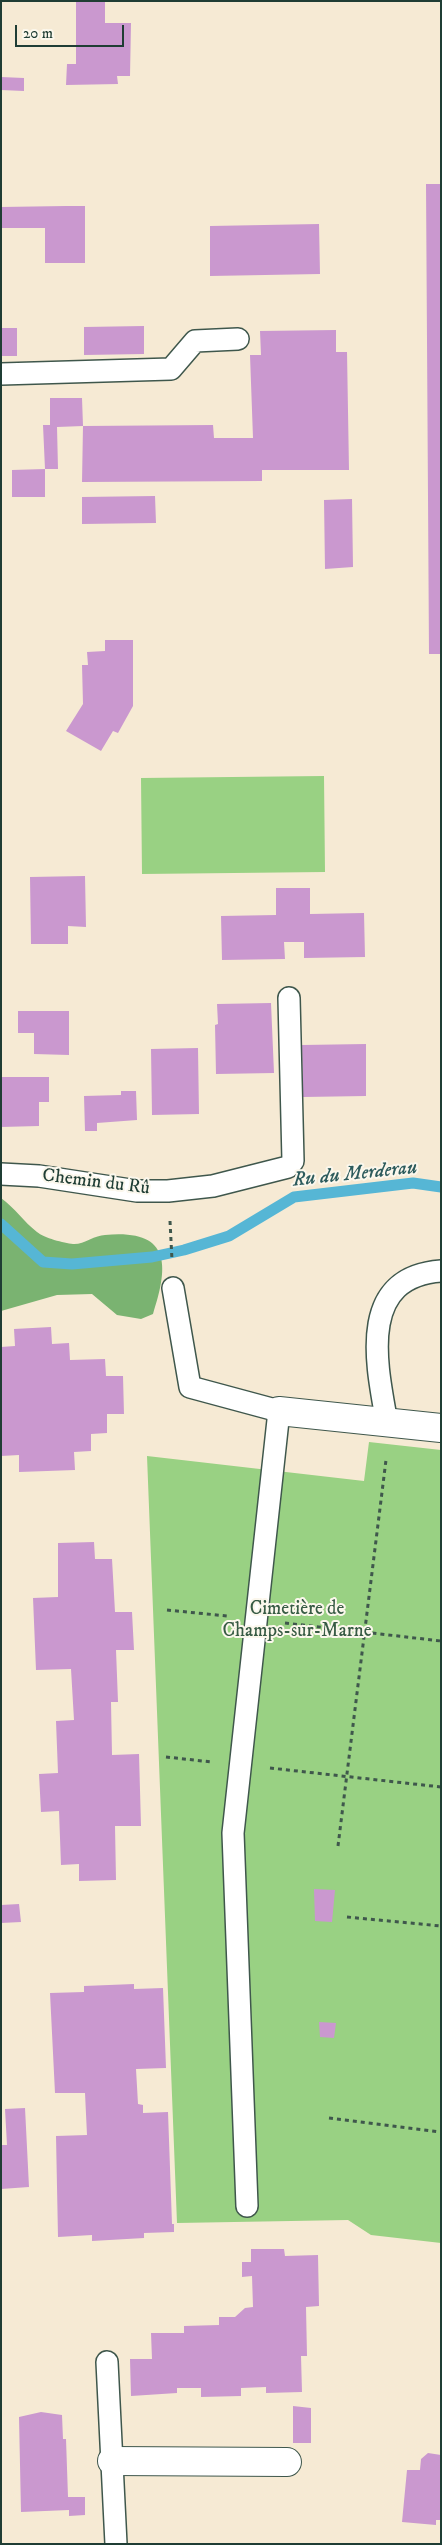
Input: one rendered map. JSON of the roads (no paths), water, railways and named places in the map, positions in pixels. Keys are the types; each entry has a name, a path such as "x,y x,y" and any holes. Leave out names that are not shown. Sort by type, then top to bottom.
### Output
{"street":[{"path":"279,1411 441,1428"},
{"path":"112,2461 287,2462"}],"lane":[{"path":"1,374 171,369 195,341 238,339"},
{"name":"Chemin du Rû","path":"1,1174 39,1176 136,1191 168,1191 213,1186 288,1167 293,1161 289,998"},
{"path":"387,1422 376,1360 378,1328 387,1301 406,1281 426,1272 441,1271"},
{"path":"173,1288 190,1387 279,1411 233,1833 247,2206"},
{"path":"107,2362 116,2544"}],"waterway":[{"name":"Ru du Merderau","path":"1,1224 43,1262 72,1264 152,1257 184,1250 229,1236 294,1197 413,1183 441,1187"}],"park label":[{"name":"Cimetière de Champs-sur-Marne","path":"297,1621"}]}
